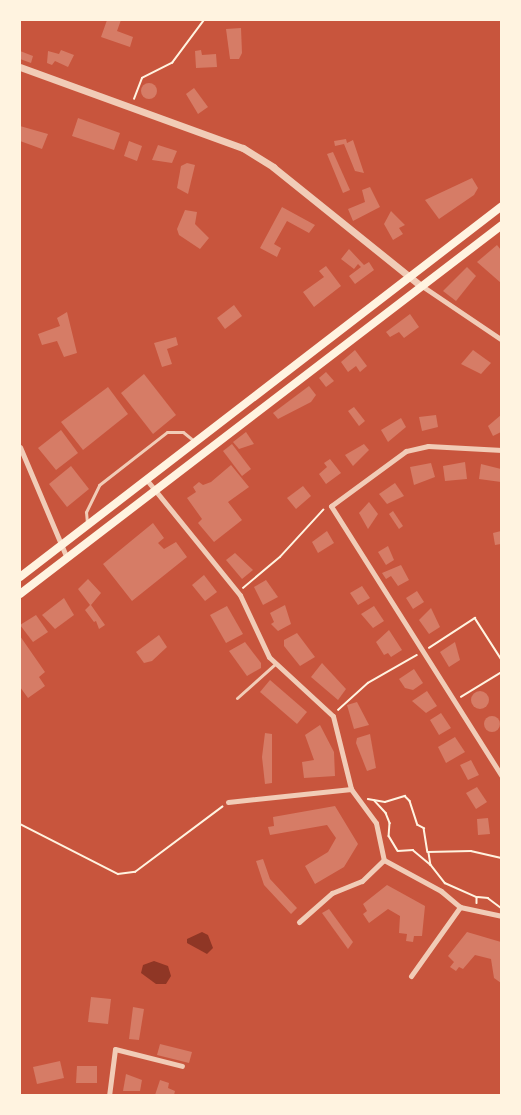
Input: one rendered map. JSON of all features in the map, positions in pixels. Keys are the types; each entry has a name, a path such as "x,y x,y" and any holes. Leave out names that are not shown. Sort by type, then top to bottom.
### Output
{"main road":[{"path":"20,577 407,276 501,206"},
{"path":"20,594 501,225"}],"street":[{"path":"20,67 131,108 223,137 259,157 407,276 501,340"},
{"path":"501,450 428,446 406,451 331,506 456,700 501,777"},
{"path":"20,447 67,558"},
{"path":"146,479 237,592 276,663 333,716 351,789 376,823 384,860 441,891 460,906 501,916"},
{"path":"228,802 351,789"},
{"path":"299,922 332,893 362,881 384,860"},
{"path":"411,976 460,906"},
{"path":"109,1095 115,1049 182,1066"}],"lane":[{"path":"87,525 86,512 99,485 158,438 167,432 183,432 194,441"},
{"path":"237,698 276,663"}],"path":[{"path":"131,108 142,78 172,63 204,20"},
{"path":"237,592 280,556 320,511 331,506"},
{"path":"333,716 368,683 476,618 501,660"},
{"path":"456,700 501,672"},
{"path":"356,795 374,800 405,796 410,801 418,825 424,828 431,865"},
{"path":"374,800 386,813 390,823 388,836 398,851 412,850 431,865 445,884 477,897 488,898 501,908"},
{"path":"20,824 118,874 135,872 228,802"},
{"path":"428,852 471,851 501,858"},
{"path":"476,909 477,897"}],"shaded area":[{"path":"202,932 208,935 213,948 207,954 187,943 187,939"},
{"path":"154,961 168,966 171,976 166,984 156,984 141,973 143,965"}],"building":[{"path":"107,20 121,20 117,31 133,37 130,47 101,37"},
{"path":"241,28 242,53 239,59 230,59 226,29"},
{"path":"61,50 74,55 68,67 55,61 52,65 47,63 48,51 59,54"},
{"path":"201,50 202,55 216,54 217,67 196,68 195,51"},
{"path":"20,51 33,56 31,63 20,59"},
{"path":"149,83 155,85 157,91 155,97 149,99 143,97 141,91 143,85"},
{"path":"194,88 208,107 198,114 186,94"},
{"path":"78,118 120,133 114,150 72,136"},
{"path":"20,126 48,134 42,149 20,141"},
{"path":"346,139 347,143 353,140 364,173 355,171 344,144 335,146 334,141"},
{"path":"129,141 142,146 137,161 124,156"},
{"path":"158,145 177,151 172,163 152,160"},
{"path":"333,152 350,190 343,193 327,154"},
{"path":"187,163 195,165 188,194 177,188 181,166"},
{"path":"472,178 478,188 474,195 439,219 425,200"},
{"path":"370,187 380,207 353,221 348,209 365,202 362,190"},
{"path":"282,207 315,225 309,233 287,221 274,244 281,248 277,257 260,248"},
{"path":"185,210 197,212 195,224 209,238 200,249 179,235 177,229"},
{"path":"391,211 405,225 399,228 403,234 393,240 384,224"},
{"path":"497,245 501,250 501,283 477,262"},
{"path":"349,249 364,265 369,262 374,270 355,284 349,276 361,267 358,264 354,269 341,259"},
{"path":"326,266 341,286 314,307 303,292 324,277 319,271"},
{"path":"467,267 476,276 456,301 443,291"},
{"path":"234,305 242,316 225,329 217,318"},
{"path":"67,312 77,353 64,357 57,341 42,345 38,334 60,326 57,318"},
{"path":"410,314 419,327 404,338 399,332 390,337 386,332"},
{"path":"176,337 178,345 167,349 172,364 162,367 154,343"},
{"path":"355,350 367,366 360,372 356,366 348,372 341,362"},
{"path":"473,350 491,363 481,374 461,364"},
{"path":"326,372 334,381 326,387 319,378"},
{"path":"144,374 176,415 153,434 121,393"},
{"path":"309,386 316,395 311,402 278,419 273,413"},
{"path":"108,387 128,414 83,450 61,422"},
{"path":"354,407 365,421 359,426 348,411"},
{"path":"436,415 438,427 422,431 419,417"},
{"path":"501,415 501,432 493,436 488,426"},
{"path":"401,418 406,427 388,442 381,430"},
{"path":"61,430 78,453 56,470 38,448"},
{"path":"246,432 254,444 239,449 233,442"},
{"path":"232,444 251,469 242,476 223,451"},
{"path":"364,444 369,450 353,466 345,455"},
{"path":"330,459 341,473 326,484 319,474 327,467 324,463"},
{"path":"465,462 467,479 445,481 443,466"},
{"path":"431,463 435,477 414,485 410,467"},
{"path":"481,464 501,469 501,482 479,479"},
{"path":"231,465 249,487 228,502 242,520 214,542 198,523 202,519 187,498 196,492 193,487 199,482 203,485 211,482"},
{"path":"71,466 89,489 67,507 49,484"},
{"path":"395,483 404,496 387,504 379,494"},
{"path":"303,486 311,496 296,509 287,498"},
{"path":"369,502 378,514 368,529 359,513"},
{"path":"393,511 403,526 399,529 389,514"},
{"path":"153,523 164,538 158,543 164,549 176,542 187,557 132,601 103,564"},
{"path":"327,531 334,543 318,553 312,542"},
{"path":"501,531 501,544 495,545 493,533"},
{"path":"388,546 394,560 386,565 378,552"},
{"path":"235,553 253,570 242,579 226,560"},
{"path":"401,565 409,580 398,586 391,576 386,579 382,573"},
{"path":"204,575 217,592 205,601 192,585"},
{"path":"88,579 101,593 91,605 105,625 99,629 96,621 94,622 85,610 90,605 78,589"},
{"path":"266,580 278,597 263,605 254,587"},
{"path":"362,586 370,598 358,605 350,593"},
{"path":"417,591 424,602 413,609 406,598"},
{"path":"64,598 74,615 55,629 42,615"},
{"path":"285,605 291,624 278,631 271,624 274,622 270,613"},
{"path":"227,606 243,634 226,643 210,615"},
{"path":"374,606 384,621 373,628 361,614"},
{"path":"431,608 440,627 429,634 419,620"},
{"path":"36,615 48,632 33,642 20,625"},
{"path":"389,630 402,650 391,657 388,653 384,655 376,642"},
{"path":"297,633 315,657 300,666 284,646 284,640"},
{"path":"159,635 167,647 152,661 144,663 136,652"},
{"path":"20,636 45,672 39,677 45,686 28,698 20,687"},
{"path":"245,642 261,663 261,668 247,676 229,651"},
{"path":"455,642 460,660 449,667 440,652"},
{"path":"322,663 346,689 338,700 311,677"},
{"path":"414,669 423,683 413,690 405,688 399,679"},
{"path":"270,680 307,712 297,724 260,692"},
{"path":"427,691 437,706 426,713 412,701"},
{"path":"480,691 486,694 489,700 486,706 480,709 474,706 471,700 474,694"},
{"path":"357,702 369,725 354,729 347,705"},
{"path":"441,713 451,728 439,735 430,720"},
{"path":"489,716 495,716 500,724 498,730 489,732 484,727 484,721"},
{"path":"320,725 334,752 335,776 304,778 302,762 314,760 305,735"},
{"path":"265,733 272,734 272,783 265,784 262,757"},
{"path":"370,734 376,768 367,771 356,743 357,738"},
{"path":"455,737 465,752 446,763 438,747"},
{"path":"471,760 479,775 468,780 460,765"},
{"path":"477,787 487,802 476,809 466,793"},
{"path":"335,806 358,844 344,867 315,884 305,866 328,852 336,838 327,825 270,835 268,827 274,826 273,817"},
{"path":"488,818 490,834 478,835 477,819"},
{"path":"263,859 270,879 297,908 291,914 264,885 256,861"},
{"path":"387,885 425,906 422,936 414,936 413,942 406,941 407,934 399,933 400,916 388,909 369,923 363,914 367,911 363,904"},
{"path":"329,909 353,942 348,949 322,913"},
{"path":"467,932 501,942 501,983 494,978 491,959 475,955 463,969 459,967 456,971 450,967 454,962 448,956"},
{"path":"91,997 111,999 108,1024 88,1022"},
{"path":"133,1007 144,1009 139,1040 129,1039"},
{"path":"160,1044 192,1052 189,1063 157,1055"},
{"path":"60,1061 64,1078 37,1084 33,1067"},
{"path":"77,1066 97,1066 97,1083 76,1083"},
{"path":"126,1074 142,1080 140,1091 123,1091"},
{"path":"160,1080 169,1083 168,1088 175,1091 174,1095 155,1095"}]}
